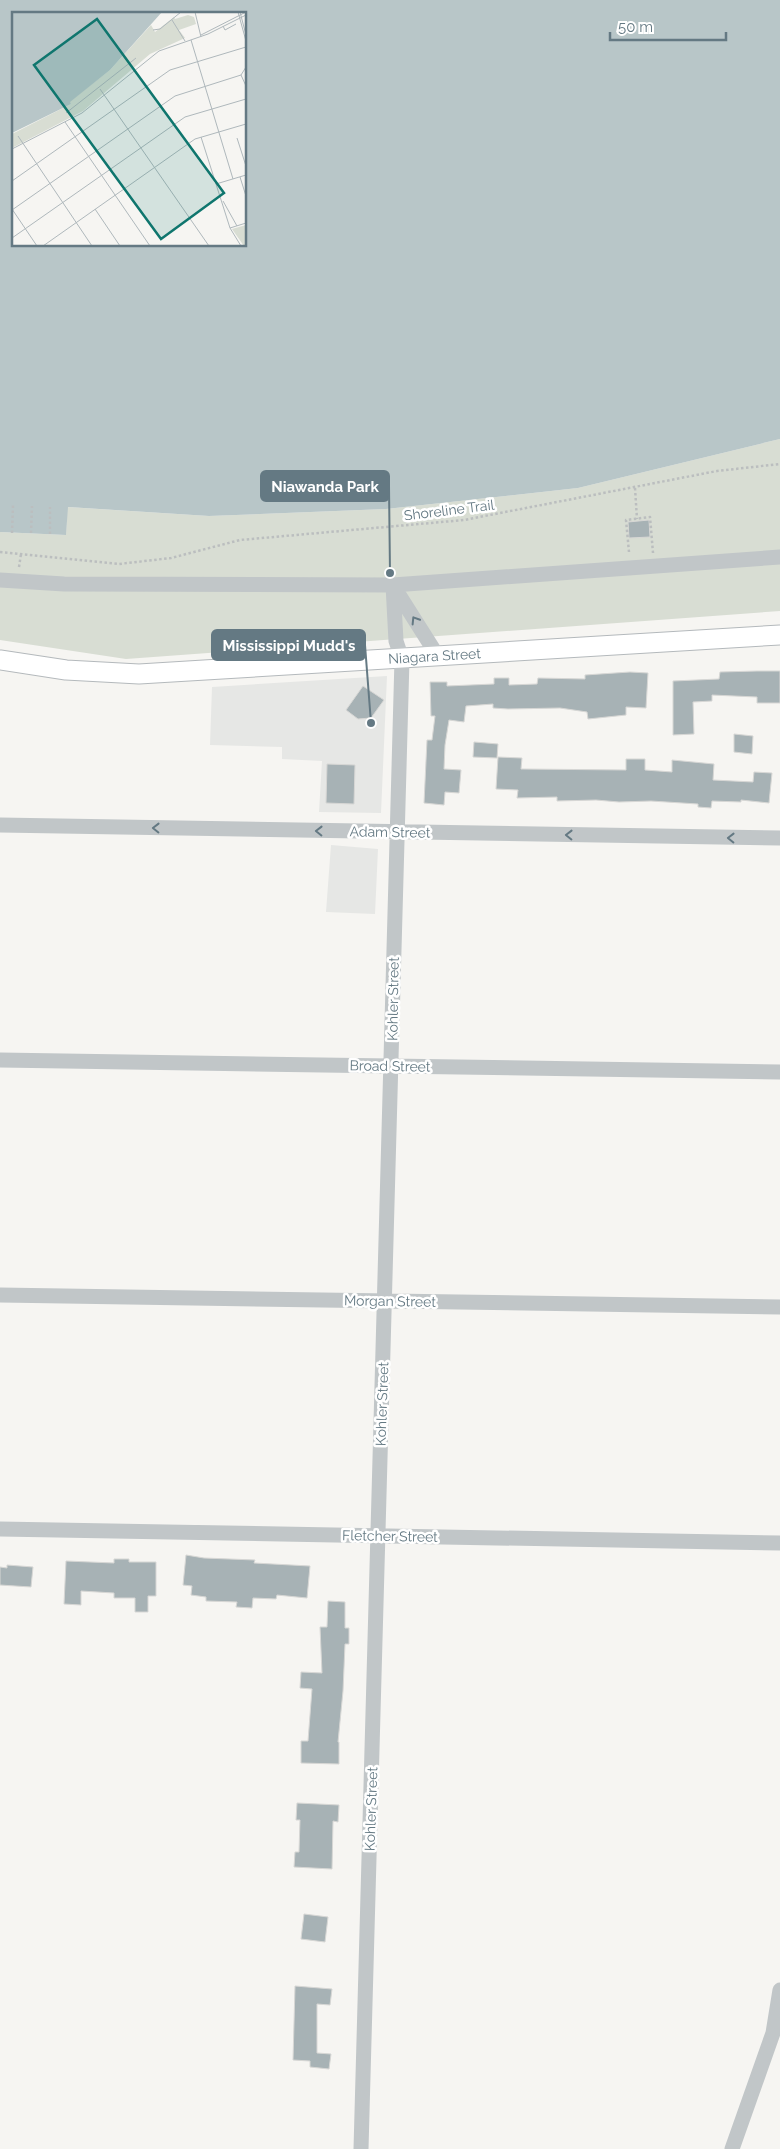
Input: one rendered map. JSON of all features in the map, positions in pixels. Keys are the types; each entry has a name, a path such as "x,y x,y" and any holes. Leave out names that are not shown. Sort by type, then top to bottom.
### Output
{"main road":[{"name":"Niagara Street","path":"0,660 66,670 139,674 780,635"}],"street":[{"path":"0,580 64,584 393,586 780,557"},
{"path":"393,586 437,655"},
{"name":"Kohler Street","path":"362,2149 402,659 396,641 393,586"},
{"name":"Adam Street","path":"0,825 780,838"},
{"name":"Broad Street","path":"0,1060 780,1072"},
{"name":"Morgan Street","path":"0,1295 780,1307"},
{"name":"Fletcher Street","path":"0,1529 780,1543"},
{"path":"733,2146 776,2035 780,1990"}],"path":[{"name":"Shoreline Trail","path":"0,552 132,564 170,558 240,540 464,520 717,471 780,464"},
{"path":"635,488 637,518"},
{"path":"12,532 13,505"},
{"path":"31,533 32,506"},
{"path":"50,507 50,534"},
{"path":"631,568 626,520 650,517 655,567"}],"shaded area":[{"path":"0,0 780,0 780,439 578,488 386,509 209,516 68,507 66,535 0,532"},
{"path":"780,439 780,611 126,659 0,640 0,532 66,535 67,507 209,516 386,509 578,488"},
{"path":"387,676 381,813 319,812 322,761 282,759 282,747 210,745 212,687"},
{"path":"331,845 378,849 375,914 326,912"}],"building":[{"path":"649,520 650,537 629,538 628,522"},
{"path":"780,671 780,703 757,703 757,697 712,695 712,701 693,702 694,734 673,735 673,681 719,679 720,672"},
{"path":"630,672 648,673 646,708 626,707 626,715 588,719 587,712 560,708 508,709 493,708 493,704 466,706 464,722 449,720 445,745 444,769 461,770 459,793 445,792 444,805 424,803 427,740 432,740 435,716 431,716 430,682 447,682 447,686 494,684 494,678 509,678 509,685 537,684 538,678 585,679 585,675"},
{"path":"363,686 384,700 371,718 358,719 346,710"},
{"path":"734,734 753,736 752,754 734,752"},
{"path":"474,742 498,744 497,758 473,757"},
{"path":"498,757 522,758 521,769 626,770 626,759 645,759 645,770 672,772 672,760 714,764 713,780 753,782 754,772 772,773 769,803 741,800 741,802 712,801 711,808 698,807 698,804 651,801 557,801 557,797 517,798 518,790 496,789"},
{"path":"327,764 355,765 354,804 326,803"},
{"path":"186,1555 204,1558 255,1560 254,1563 310,1566 307,1598 277,1595 276,1599 253,1598 252,1608 236,1607 237,1602 206,1601 206,1597 191,1595 192,1586 183,1585"},
{"path":"114,1559 129,1559 129,1562 156,1562 156,1596 148,1596 148,1612 135,1612 135,1598 114,1598 114,1593 81,1591 81,1605 64,1604 66,1561 114,1563"},
{"path":"7,1565 33,1567 31,1587 0,1585 0,1567 7,1568"},
{"path":"328,1601 345,1602 345,1628 349,1628 349,1644 345,1644 338,1742 339,1764 301,1763 301,1741 308,1741 312,1689 300,1688 301,1672 322,1673 320,1627 327,1627"},
{"path":"297,1803 339,1805 338,1822 333,1821 332,1869 294,1867 295,1852 299,1852 300,1820 296,1820"},
{"path":"304,1914 328,1917 325,1942 301,1939"},
{"path":"295,1986 332,1989 330,2005 317,2004 317,2053 331,2054 329,2069 310,2067 310,2061 293,2060"}],"place":[{"name":"Niawanda Park","path":"390,573"},
{"name":"Mississippi Mudd's","path":"371,723"}]}
